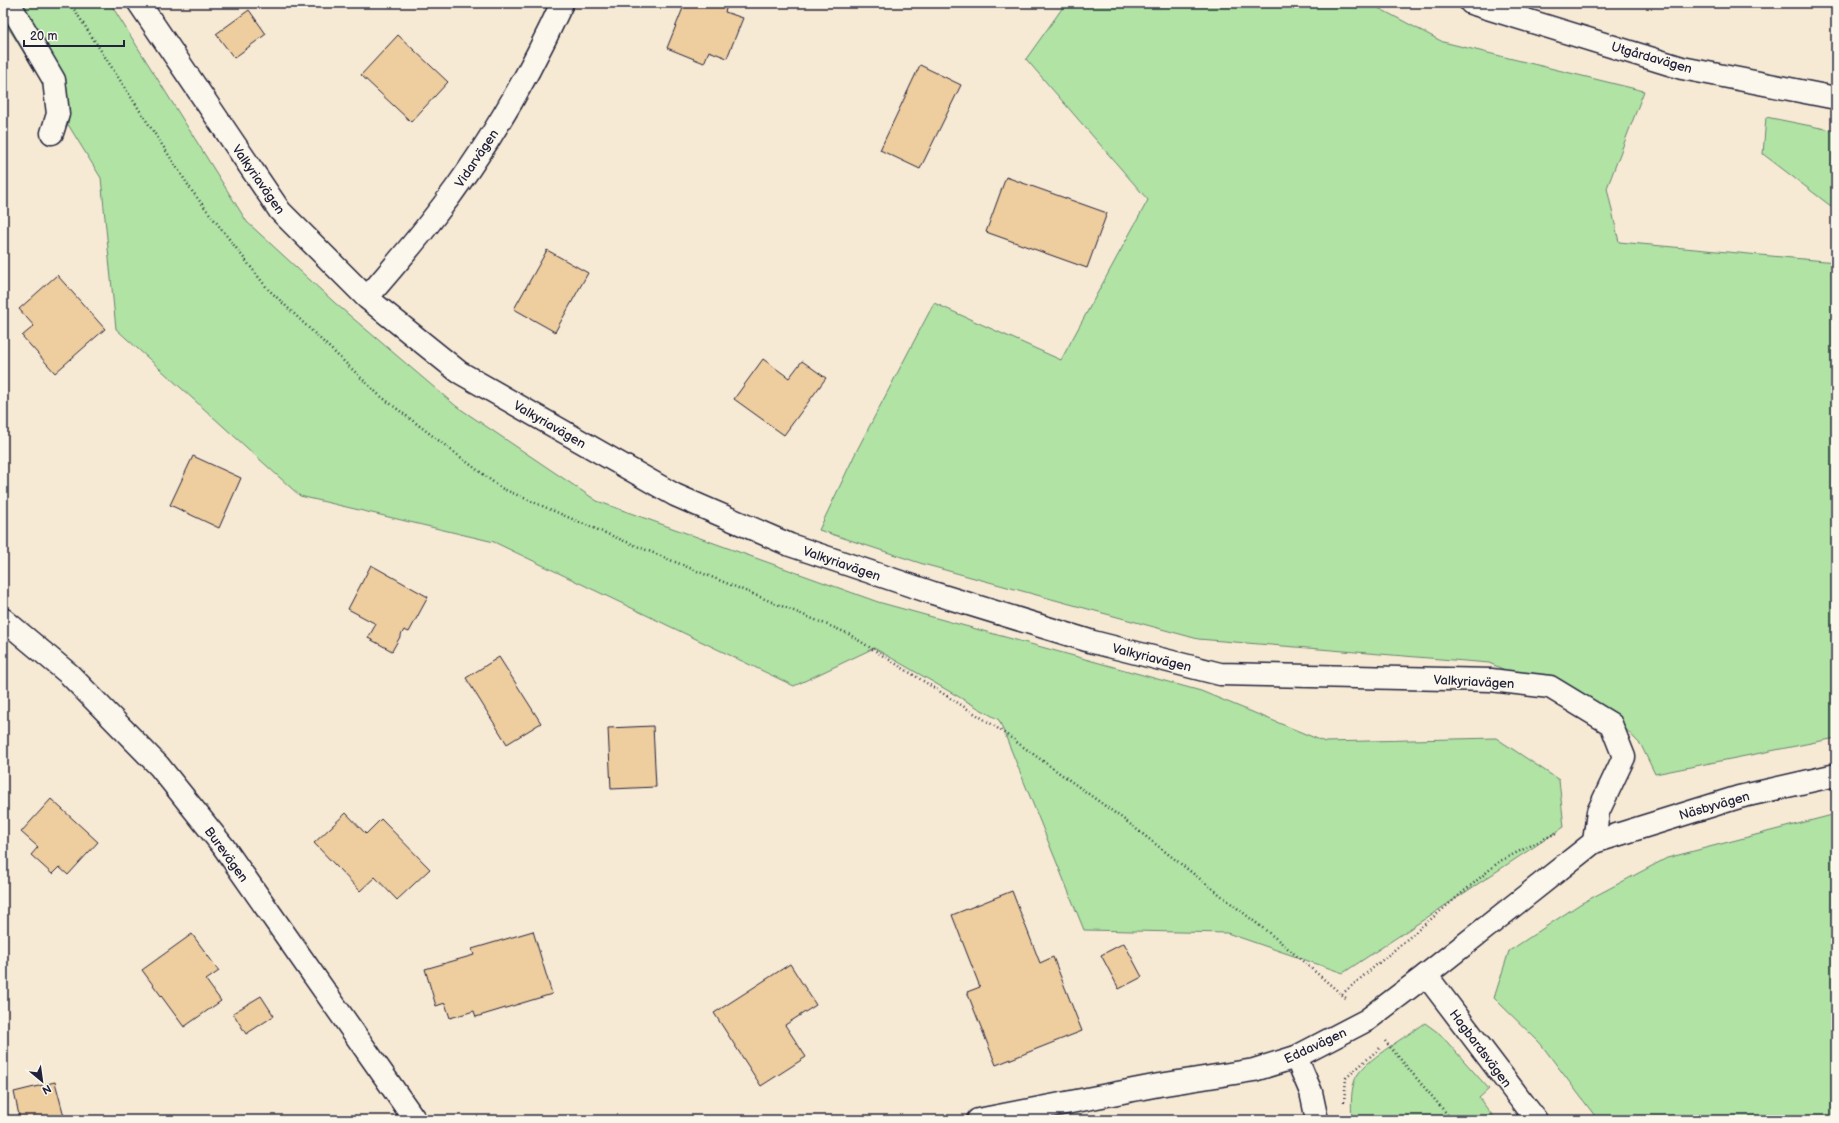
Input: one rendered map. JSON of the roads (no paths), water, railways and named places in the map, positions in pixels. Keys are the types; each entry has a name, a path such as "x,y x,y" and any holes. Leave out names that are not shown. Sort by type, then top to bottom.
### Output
{"street":[{"path":"9,3 54,80 58,114 52,134"},
{"name":"Valkyriavägen","path":"139,3 280,211 367,298 459,372 675,495 790,545 926,591 1093,642 1220,674 1491,680 1550,687 1611,724 1624,757 1598,812 1594,842"},
{"name":"Vidarvägen","path":"367,298 432,221 498,126 546,39 562,3"},
{"name":"Utgårdavägen","path":"1471,3 1682,68 1836,98"},
{"name":"Burevägen","path":"3,619 69,674 158,766 223,846 415,1120"},
{"name":"Näsbyvägen","path":"1594,842 1739,797 1836,774"},
{"name":"Eddavägen","path":"978,1120 1254,1070 1296,1057 1367,1020 1594,842"},
{"name":"Hagbardsvägen","path":"1426,975 1536,1120"},
{"path":"1296,1057 1311,1092 1317,1120"}]}
